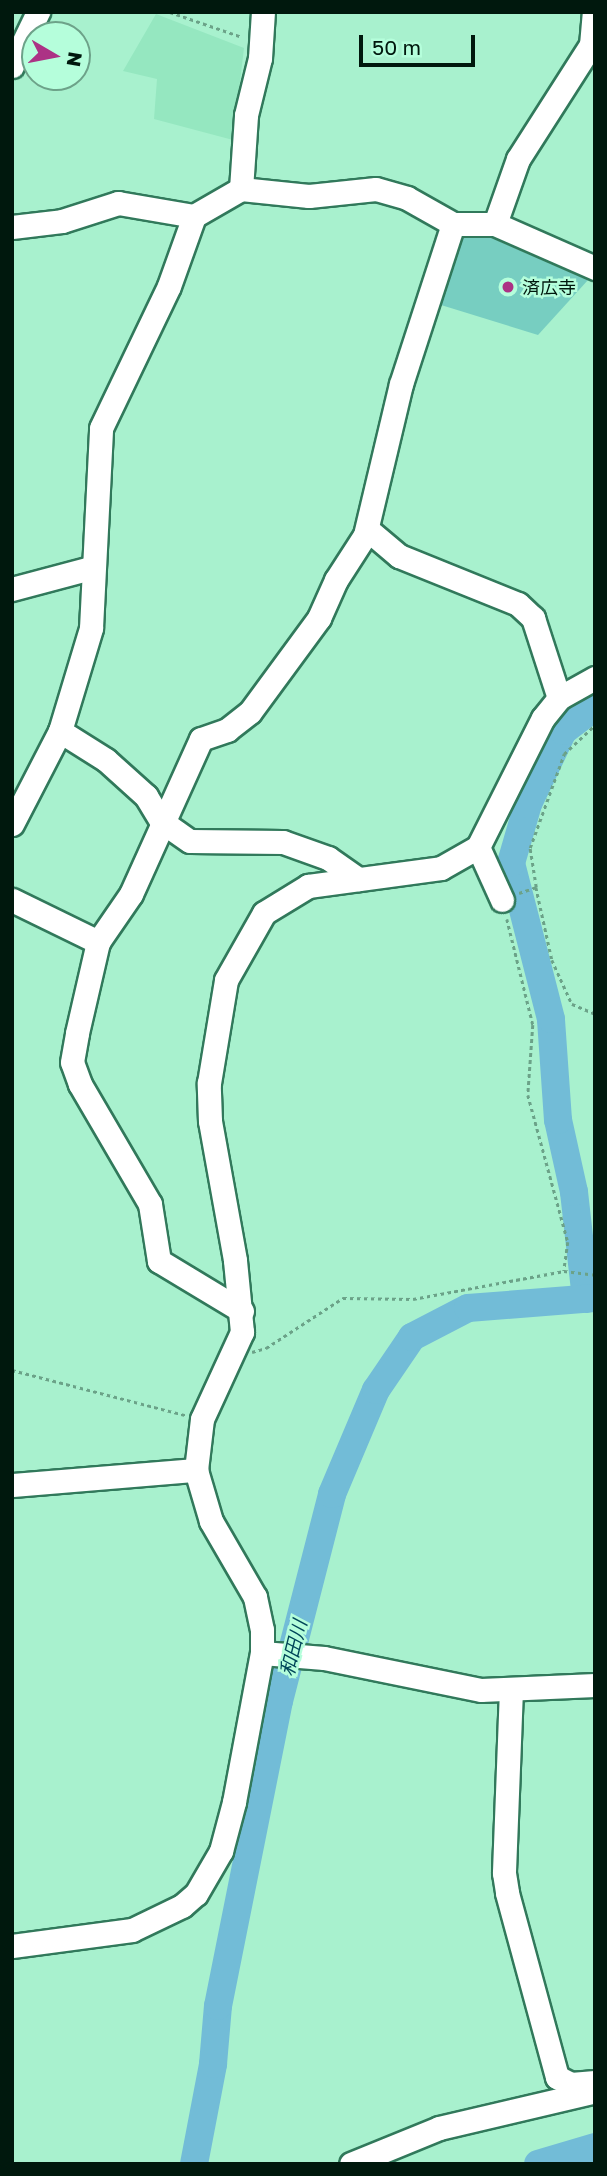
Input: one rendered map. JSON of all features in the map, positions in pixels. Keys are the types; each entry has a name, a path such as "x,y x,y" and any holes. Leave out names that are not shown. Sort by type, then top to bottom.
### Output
{"street":[{"path":"12,66 38,12"},
{"path":"241,189 247,115 263,12"},
{"path":"495,224 518,159 592,45 594,12"},
{"path":"12,227 62,221 118,203 194,216 241,189 309,196 376,189 407,198 453,224 495,224 595,268"},
{"path":"12,824 60,731 91,628 91,568 101,428 169,286 194,216"},
{"path":"242,1311 159,1261 150,1204 80,1084 72,1062 98,942 117,921 131,894 161,821 201,739 227,730 250,712 319,618 367,529 401,384 453,224"},
{"path":"367,529 399,556 518,604 533,618 559,698"},
{"path":"12,589 91,568"},
{"path":"12,1946 132,1930 158,1920 196,1894 221,1851 268,1654 255,1597 211,1521 195,1470 202,1419 242,1332 242,1311 210,1121 209,1083 226,980 264,912 308,886 441,868 478,847 543,718 559,698 595,678"},
{"path":"60,731 106,760 146,796 161,821 190,841 283,842 328,858 358,879"},
{"path":"478,847 502,900"},
{"path":"12,900 98,942"},
{"path":"12,1485 195,1470"},
{"path":"268,1654 324,1658 481,1690 595,1685"},
{"path":"512,1689 504,1872 507,1893 557,2077 570,2084 595,2082"},
{"path":"351,2164 439,2128 595,2092"}],"path":[{"path":"170,12 179,19 260,42"},
{"path":"595,725 564,754 530,848 552,960 572,1004 595,1014"},
{"path":"536,887 502,900 533,1025 528,1095 568,1242 564,1271"},
{"path":"230,1357 266,1349 343,1298 413,1299 564,1271 595,1275"},
{"path":"12,1370 202,1419"}],"shaded area":[{"path":"156,14 244,48 233,140 154,119 157,79 123,71"}],"building":[{"name":"済広寺","path":"463,238 492,238 588,280 538,335 441,305"}],"waterway":[{"path":"586,1299 574,1192 558,1120 551,1019 511,863 528,804 563,731 595,707"},
{"name":"和田川","path":"194,2164 213,2064 218,2006 279,1701 332,1494 376,1390 412,1337 468,1308 595,1298"},
{"path":"538,2164 595,2147"}],"place":[{"name":"済広寺","path":"508,287"}]}
